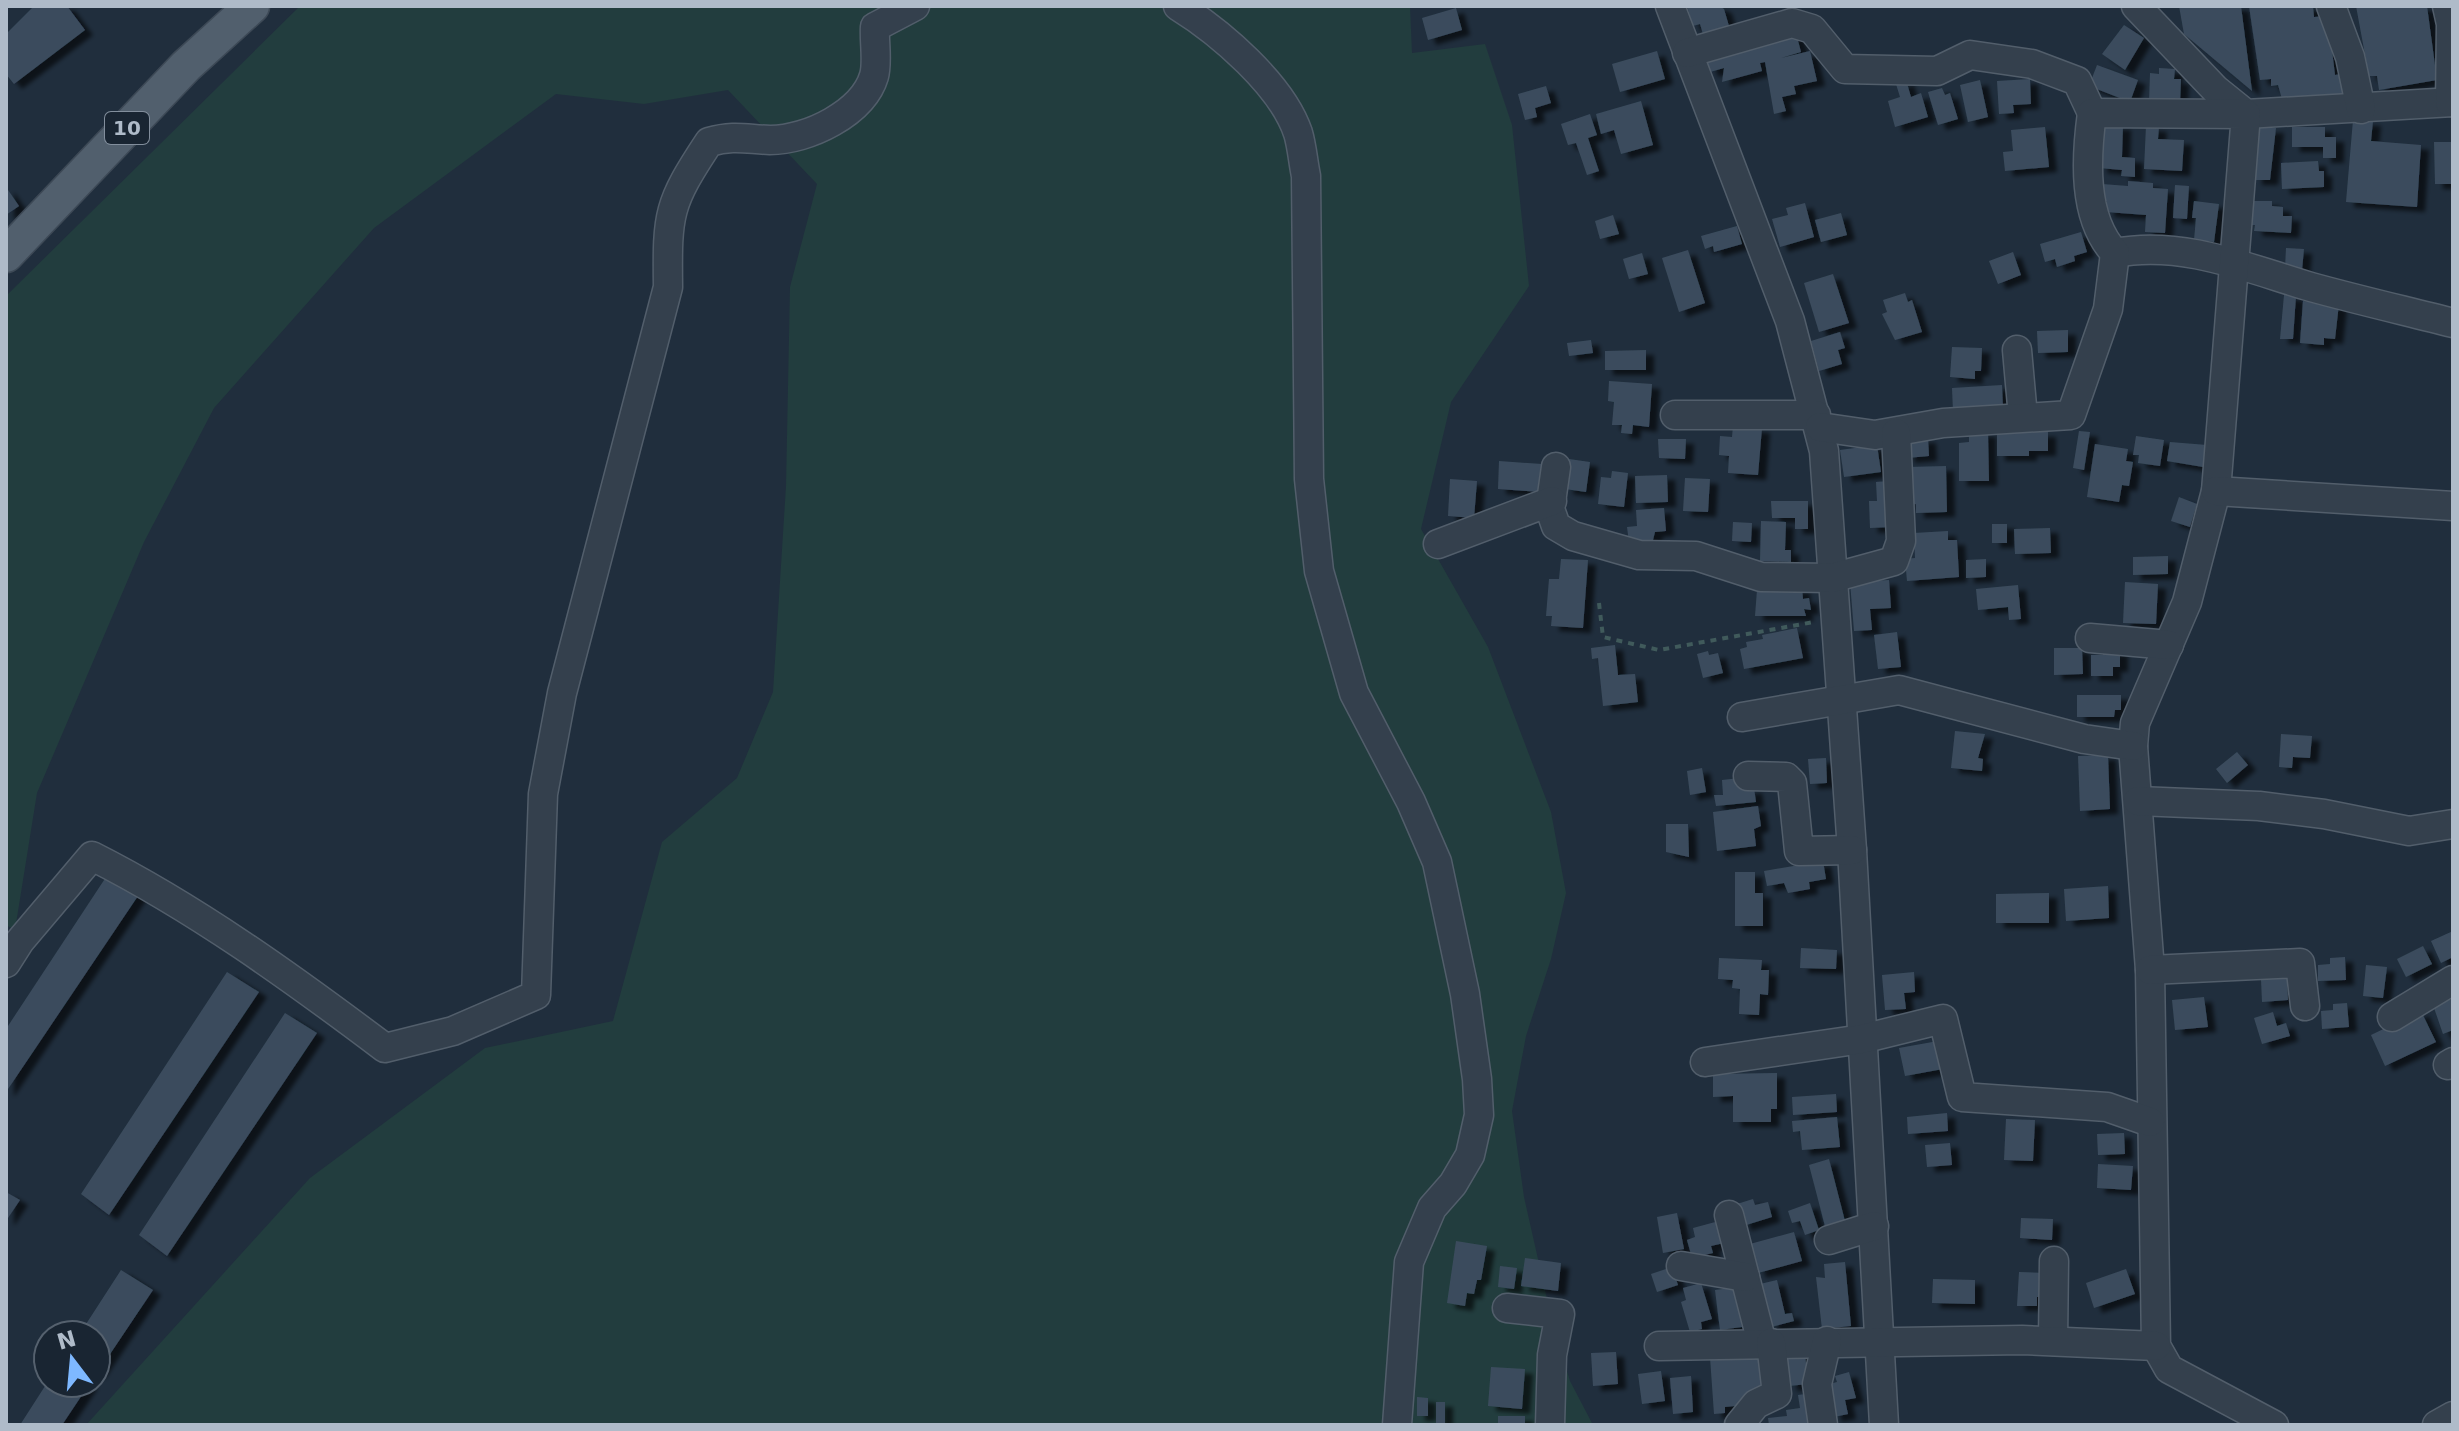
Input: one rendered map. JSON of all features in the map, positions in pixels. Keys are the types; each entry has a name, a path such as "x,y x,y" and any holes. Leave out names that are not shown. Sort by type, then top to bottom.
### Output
{"main road":[{"name":"10","path":"6,255 186,66 252,6"}],"street":[{"path":"11,947 92,856 151,888 323,1001 385,1048 453,1031 536,995 543,794 562,693 668,287 667,226 676,192 709,142 732,135 772,140 811,131 857,106 866,97 876,71 875,27 915,6"},
{"path":"1178,6 1202,21 1264,79 1287,110 1298,133 1306,176 1309,479 1319,571 1354,693 1411,802 1437,862 1465,994 1479,1115 1470,1155 1453,1184 1432,1208 1409,1262 1397,1425"},
{"path":"1670,6 1790,321 1818,421 1828,481 1884,1425"},
{"path":"2136,6 2215,89 2246,114"},
{"path":"2331,6 2350,57 2361,109"},
{"path":"2092,113 2246,114 2452,102 2451,24 2447,6"},
{"path":"1675,415 1818,421 1875,435 1943,423 2071,415 2108,309 2115,253 2098,229 2086,157 2092,113 2077,81 2032,64 1970,55 1937,71 1845,69 1812,29 1792,23 1687,53"},
{"path":"2246,114 2216,491 2187,602 2135,723 2133,746 2150,970 2150,1122 2156,1346 2169,1369 2274,1425"},
{"path":"2115,253 2143,247 2235,261 2310,286 2453,323"},
{"path":"2017,350 2023,417"},
{"path":"1556,467 1552,501 1556,526 1573,536 1639,555 1696,556 1761,577 1832,578 1894,561 1901,541 1896,433"},
{"path":"2216,491 2453,506"},
{"path":"1438,544 1552,501"},
{"path":"2090,638 2169,645"},
{"path":"1742,717 1899,690 2084,739 2133,746"},
{"path":"1748,776 1786,777 1792,783 1799,851 1852,850"},
{"path":"2138,801 2259,806 2324,814 2409,831 2453,824"},
{"path":"2150,970 2300,963 2305,1006"},
{"path":"2392,1017 2453,980"},
{"path":"1705,1062 1862,1039 1943,1019 1962,1097 2107,1107 2150,1122"},
{"path":"1729,1215 1766,1343 1777,1394 1756,1404 1739,1425"},
{"path":"1829,1240 1874,1226"},
{"path":"2053,1341 2054,1261"},
{"path":"1681,1266 1745,1277"},
{"path":"1507,1308 1560,1314 1552,1355 1550,1425"},
{"path":"1659,1346 1827,1341 2053,1341 2156,1346"},
{"path":"1823,1425 1817,1384 1827,1341"},
{"path":"2437,1425 2453,1416"}],"path":[{"path":"1599,603 1603,637 1650,650 1836,619"}],"green space":[{"path":"300,6 1410,6 1412,53 1485,44 1512,125 1529,286 1451,402 1421,529 1488,647 1551,812 1566,893 1551,959 1526,1036 1512,1111 1524,1197 1552,1321 1570,1381 1593,1425 86,1425 310,1178 485,1048 613,1021 662,842 737,778 773,692 786,486 790,287 817,184 728,90 644,104 556,94 374,228 214,408 144,542 37,793 15,930 6,925 6,296"}],"building":[{"path":"34,6 67,6 85,30 14,84 6,74 6,34"},
{"path":"1687,6 1719,6 1724,9 1729,26 1703,34 1700,24 1693,26"},
{"path":"2179,6 2241,6 2252,91 2184,34"},
{"path":"2249,6 2313,6 2314,17 2328,16 2335,75 2341,74 2344,95 2282,99 2278,85 2271,86 2271,79 2260,80"},
{"path":"2356,6 2427,6 2437,80 2379,90 2377,76 2369,76"},
{"path":"1456,8 1462,30 1428,40 1422,18"},
{"path":"2124,25 2144,38 2125,70 2102,54"},
{"path":"1796,33 1801,52 1781,58 1810,51 1817,81 1794,86 1796,94 1782,97 1786,111 1774,114 1765,62 1760,63 1762,71 1722,82 1724,68 1710,72 1705,54"},
{"path":"1657,51 1665,79 1620,92 1612,64"},
{"path":"2097,65 2138,80 2130,102 2089,86"},
{"path":"2159,68 2175,69 2174,79 2181,79 2180,104 2149,103 2150,73 2159,74"},
{"path":"2030,79 2031,104 2013,105 2014,113 1999,114 1997,81"},
{"path":"1906,80 1911,97 1921,93 1928,117 1895,127 1888,101 1900,97 1896,84"},
{"path":"1980,80 1988,117 1968,122 1960,85"},
{"path":"1546,86 1551,103 1535,108 1537,117 1525,120 1518,94"},
{"path":"1942,88 1945,95 1950,93 1958,119 1938,125 1928,92"},
{"path":"1641,101 1653,145 1621,154 1614,130 1601,134 1596,114"},
{"path":"1590,114 1597,135 1588,138 1599,171 1587,175 1576,143 1568,145 1561,124"},
{"path":"2353,120 2373,121 2371,141 2421,145 2417,207 2346,202"},
{"path":"2104,125 2123,125 2122,157 2135,158 2135,177 2121,176 2122,170 2099,168"},
{"path":"2146,126 2159,127 2158,139 2184,140 2182,171 2144,169"},
{"path":"2045,127 2049,167 2005,171 2003,152 2013,151 2011,130"},
{"path":"2292,127 2325,127 2325,137 2336,137 2336,158 2323,158 2323,147 2292,147"},
{"path":"2256,128 2276,128 2270,180 2254,180"},
{"path":"2434,142 2453,142 2453,184 2435,184"},
{"path":"2318,161 2319,171 2324,171 2324,187 2282,189 2281,163"},
{"path":"2128,181 2153,183 2153,188 2168,189 2165,233 2145,232 2146,215 2106,212 2107,201 2101,201 2102,184 2128,186"},
{"path":"2175,185 2189,186 2187,219 2173,218"},
{"path":"6,187 19,206 6,215"},
{"path":"2194,201 2219,204 2214,242 2194,240"},
{"path":"2251,201 2272,201 2272,206 2283,207 2283,216 2292,216 2291,233 2254,231 2255,225 2250,225"},
{"path":"1805,203 1814,237 1780,247 1772,219 1788,215 1786,208"},
{"path":"1841,213 1847,235 1821,242 1815,220"},
{"path":"1613,215 1619,234 1600,239 1595,221"},
{"path":"1737,226 1742,244 1714,252 1713,246 1705,249 1701,236"},
{"path":"2081,232 2087,252 2074,256 2075,261 2057,267 2055,259 2045,262 2040,244"},
{"path":"2286,248 2304,249 2302,270 2285,269"},
{"path":"1688,250 1705,303 1679,312 1662,258"},
{"path":"2013,252 2021,275 1998,284 1989,261"},
{"path":"1642,253 1648,274 1629,279 1623,259"},
{"path":"1833,274 1849,323 1819,332 1804,283"},
{"path":"1905,293 1908,302 1912,300 1922,332 1895,340 1882,314 1887,312 1883,300"},
{"path":"2284,295 2296,296 2293,339 2280,339"},
{"path":"2303,301 2339,304 2335,339 2324,338 2324,345 2300,343"},
{"path":"2068,330 2068,352 2038,353 2037,331"},
{"path":"1840,332 1845,348 1838,350 1842,364 1819,371 1811,341"},
{"path":"1591,340 1593,353 1569,356 1567,343"},
{"path":"1952,347 1982,348 1981,371 1975,371 1975,379 1950,377"},
{"path":"1646,350 1646,370 1605,370 1605,351"},
{"path":"1609,381 1652,384 1649,427 1633,425 1632,434 1621,433 1622,425 1612,425 1614,402 1608,401"},
{"path":"2002,385 2003,409 1953,411 1952,388"},
{"path":"1733,426 1762,428 1758,475 1728,473 1729,456 1719,455 1720,436 1732,437"},
{"path":"2079,431 2090,432 2084,470 2073,468"},
{"path":"1969,432 1988,432 1989,481 1959,481 1959,443 1969,442"},
{"path":"1997,432 2048,432 2048,451 2029,451 2029,456 1997,456"},
{"path":"2136,436 2164,440 2160,466 2138,463 2139,455 2133,455"},
{"path":"1928,438 1929,456 1907,458 1905,439"},
{"path":"1658,439 1686,439 1685,459 1659,458"},
{"path":"2170,442 2207,445 2203,467 2167,461"},
{"path":"2095,444 2128,449 2126,461 2133,462 2129,486 2122,485 2119,502 2087,497"},
{"path":"1877,445 1881,472 1844,477 1840,450"},
{"path":"1569,459 1590,462 1586,492 1565,489"},
{"path":"1499,461 1542,464 1540,492 1498,489"},
{"path":"1946,466 1947,512 1916,513 1916,504 1910,505 1909,467"},
{"path":"1612,471 1628,473 1624,507 1598,504 1601,477 1611,478"},
{"path":"1667,475 1668,502 1636,503 1635,476"},
{"path":"1685,478 1710,479 1708,512 1683,511"},
{"path":"1450,479 1477,481 1474,518 1448,516"},
{"path":"1890,481 1891,527 1870,528 1869,501 1877,501 1876,482"},
{"path":"2179,497 2197,504 2190,527 2171,521"},
{"path":"1771,501 1808,501 1808,529 1795,529 1795,518 1772,518"},
{"path":"1664,508 1666,531 1655,532 1653,540 1629,542 1627,527 1637,526 1636,510"},
{"path":"1761,521 1786,522 1785,550 1791,550 1791,562 1760,561"},
{"path":"1733,522 1752,523 1751,542 1732,541"},
{"path":"1992,524 2007,524 2007,543 1992,543"},
{"path":"2050,528 2051,553 2015,554 2014,529"},
{"path":"1948,531 1948,540 1957,540 1959,577 1907,581 1905,559 1915,558 1914,533"},
{"path":"2168,556 2168,574 2133,575 2133,557"},
{"path":"1561,559 1588,560 1583,628 1551,626 1552,616 1546,616 1549,579 1559,579"},
{"path":"1986,559 1986,577 1966,578 1966,560"},
{"path":"1889,580 1891,608 1870,609 1872,630 1854,631 1850,582"},
{"path":"2125,582 2158,584 2156,624 2123,623"},
{"path":"2018,585 2021,619 2009,620 2008,607 1978,610 1976,589"},
{"path":"1802,588 1803,599 1809,598 1811,610 1804,609 1806,616 1755,616 1757,590"},
{"path":"1797,628 1803,658 1744,669 1740,649 1747,647 1746,642 1763,639 1762,635"},
{"path":"1897,632 1901,667 1878,669 1874,635"},
{"path":"1615,645 1618,675 1635,674 1638,702 1603,706 1598,658 1592,659 1591,648"},
{"path":"2054,648 2082,648 2083,674 2054,675"},
{"path":"2103,650 2120,650 2120,667 2113,667 2113,676 2091,676 2091,655 2103,655"},
{"path":"1708,651 1709,655 1718,653 1723,673 1703,678 1697,654"},
{"path":"2077,695 2121,695 2121,710 2115,710 2114,717 2077,717"},
{"path":"1955,731 1985,734 1978,758 1983,759 1982,771 1951,768"},
{"path":"2281,734 2312,736 2310,758 2293,757 2292,768 2279,767"},
{"path":"2237,752 2248,765 2227,783 2216,769"},
{"path":"2108,755 2110,809 2080,811 2078,756"},
{"path":"1826,758 1827,783 1810,784 1808,759"},
{"path":"1702,768 1706,792 1690,795 1687,771"},
{"path":"1740,778 1742,790 1754,788 1756,802 1716,806 1714,795 1723,795 1722,780"},
{"path":"1758,806 1761,826 1754,829 1756,846 1717,851 1713,812"},
{"path":"1666,824 1688,824 1689,857 1666,852"},
{"path":"1823,861 1826,879 1809,882 1810,889 1788,893 1784,883 1767,886 1764,871"},
{"path":"110,871 142,890 6,1092 6,1029"},
{"path":"1735,872 1755,872 1755,893 1763,893 1763,926 1735,926"},
{"path":"2108,886 2109,918 2066,921 2064,889"},
{"path":"2049,893 2049,923 1996,923 1996,894"},
{"path":"2453,931 2453,957 2441,963 2431,941"},
{"path":"2423,946 2432,964 2406,977 2397,959"},
{"path":"1801,948 1837,950 1836,969 1800,968"},
{"path":"2345,957 2346,980 2318,981 2318,965 2330,964 2330,958"},
{"path":"1719,958 1762,960 1761,970 1769,970 1768,995 1760,994 1759,1015 1739,1014 1740,989 1732,988 1733,980 1718,979"},
{"path":"2366,965 2387,967 2383,998 2363,996"},
{"path":"227,972 259,992 109,1215 81,1194"},
{"path":"1914,972 1915,992 1904,993 1906,1009 1885,1010 1882,975"},
{"path":"2287,977 2288,1000 2262,1002 2261,979"},
{"path":"2204,997 2208,1027 2175,1030 2172,1000"},
{"path":"2453,999 2453,1030 2443,1034 2433,1005"},
{"path":"2347,1003 2349,1027 2322,1029 2321,1011 2333,1010 2333,1004"},
{"path":"2421,1011 2436,1042 2385,1066 2371,1035"},
{"path":"2273,1012 2277,1026 2286,1023 2290,1036 2262,1044 2254,1018"},
{"path":"285,1013 317,1033 167,1256 139,1235"},
{"path":"1938,1041 1943,1069 1905,1076 1899,1048"},
{"path":"1777,1073 1777,1109 1771,1109 1771,1122 1733,1122 1733,1096 1713,1097 1713,1074"},
{"path":"1836,1094 1837,1112 1793,1115 1792,1097"},
{"path":"1947,1113 1948,1131 1908,1134 1907,1117"},
{"path":"1837,1117 1840,1147 1802,1150 1800,1131 1793,1132 1792,1121"},
{"path":"2006,1119 2035,1120 2033,1161 2004,1160"},
{"path":"2124,1133 2125,1154 2098,1155 2097,1134"},
{"path":"1950,1143 1952,1165 1927,1167 1925,1145"},
{"path":"1829,1159 1846,1225 1826,1230 1809,1165"},
{"path":"2098,1164 2133,1166 2131,1190 2097,1188"},
{"path":"6,1192 20,1200 6,1221"},
{"path":"1753,1199 1755,1205 1768,1202 1772,1217 1743,1226 1737,1204"},
{"path":"1810,1203 1819,1230 1805,1235 1800,1221 1792,1223 1788,1211"},
{"path":"1677,1213 1684,1249 1663,1253 1657,1217"},
{"path":"2021,1218 2053,1219 2052,1240 2020,1238"},
{"path":"1719,1221 1724,1243 1711,1246 1713,1253 1692,1258 1687,1240 1695,1237 1693,1228"},
{"path":"1794,1232 1802,1261 1758,1273 1750,1244"},
{"path":"1456,1241 1487,1246 1481,1280 1477,1280 1474,1294 1467,1293 1465,1306 1447,1303"},
{"path":"1525,1258 1561,1263 1558,1291 1521,1286"},
{"path":"1845,1262 1851,1326 1822,1329 1816,1277 1825,1278 1824,1264"},
{"path":"1500,1266 1517,1268 1514,1289 1498,1287"},
{"path":"1672,1267 1678,1285 1657,1292 1651,1274"},
{"path":"2126,1269 2135,1294 2094,1308 2086,1283"},
{"path":"121,1270 153,1290 112,1351 112,1319 89,1319"},
{"path":"2019,1272 2046,1273 2045,1297 2037,1297 2037,1306 2017,1306"},
{"path":"1933,1279 1975,1280 1975,1304 1932,1303"},
{"path":"1777,1280 1785,1314 1792,1313 1794,1321 1771,1327 1760,1284"},
{"path":"1701,1283 1712,1319 1701,1322 1702,1329 1690,1332 1681,1302 1686,1300 1683,1288"},
{"path":"1737,1287 1742,1327 1720,1330 1715,1290"},
{"path":"1616,1352 1618,1384 1593,1386 1591,1353"},
{"path":"1805,1353 1808,1384 1789,1386 1786,1355"},
{"path":"1759,1354 1762,1399 1725,1407 1725,1413 1714,1414 1710,1357"},
{"path":"1491,1367 1525,1369 1522,1409 1488,1406"},
{"path":"1661,1371 1665,1401 1642,1404 1638,1374"},
{"path":"1849,1372 1856,1398 1845,1400 1848,1414 1834,1417 1826,1385 1837,1382 1835,1376"},
{"path":"1691,1376 1693,1412 1673,1414 1670,1378"},
{"path":"1806,1394 1810,1425 1769,1425 1768,1418 1787,1416 1786,1410 1800,1408 1798,1395"},
{"path":"1417,1397 1428,1398 1428,1416 1417,1416"},
{"path":"37,1399 79,1399 62,1425 20,1425"},
{"path":"1436,1402 1445,1402 1445,1425 1436,1425"},
{"path":"1498,1416 1525,1416 1525,1425 1498,1425"}]}
